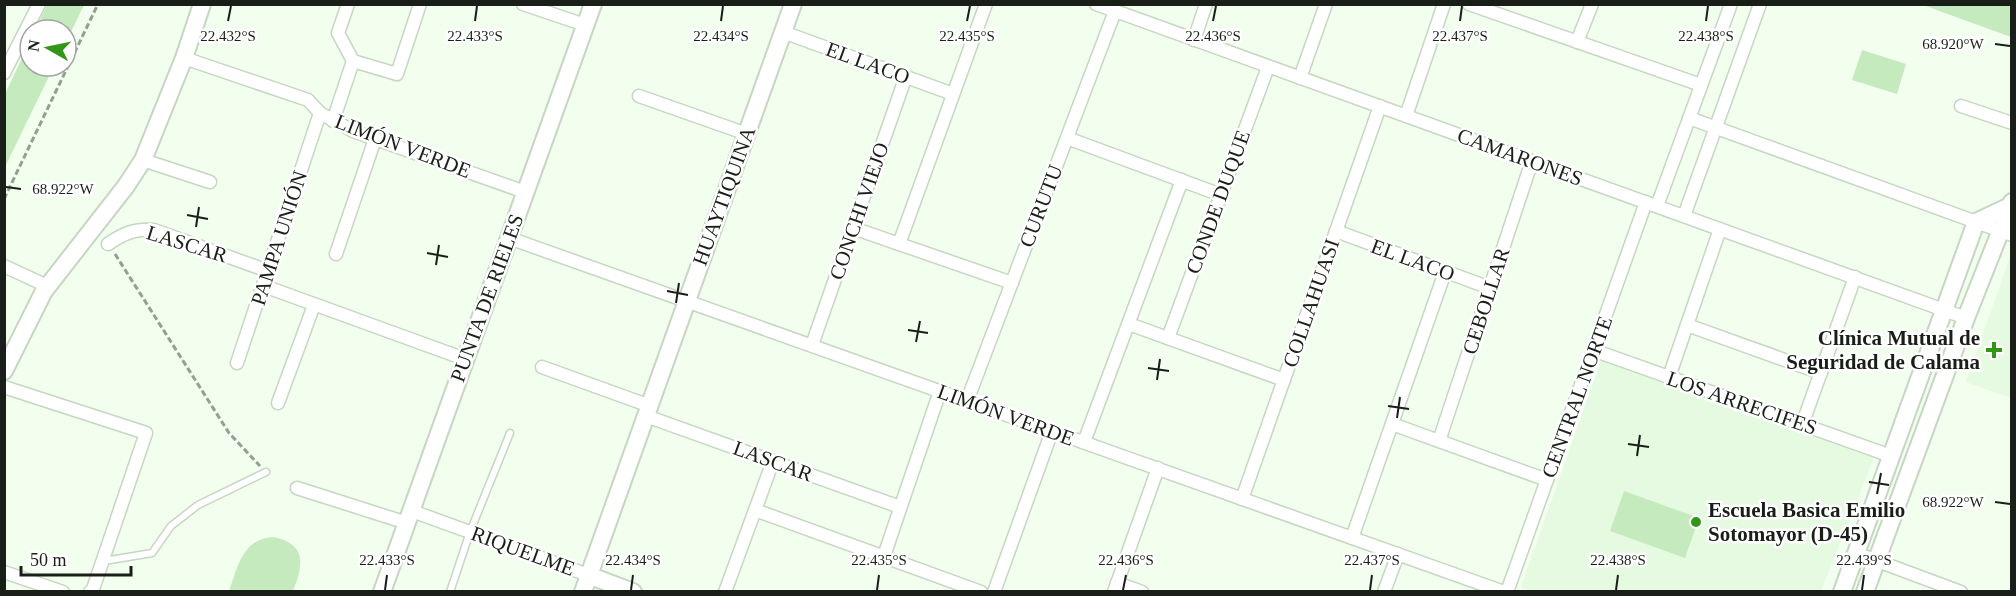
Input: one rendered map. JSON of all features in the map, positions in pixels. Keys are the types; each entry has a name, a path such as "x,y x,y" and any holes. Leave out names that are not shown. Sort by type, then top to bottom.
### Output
{"street":[{"path":"4,73 39,4"},
{"path":"4,370 47,286 144,160 184,58 202,4"},
{"path":"348,4 338,33 353,61 397,74 420,4"},
{"path":"523,4 585,26"},
{"name":"PUNTA DE RIELES","path":"382,591 593,4"},
{"name":"HUAYTIQUINA","path":"583,591 793,4"},
{"path":"899,244 986,4"},
{"name":"CAMARONES","path":"1096,4 1966,318"},
{"path":"1194,40 1206,4"},
{"path":"1300,78 1326,4"},
{"path":"1406,116 1444,4"},
{"path":"1468,4 1701,85"},
{"path":"1577,42 1592,4"},
{"name":"CENTRAL NORTE","path":"1505,591 1593,350 1651,204 1689,118 1731,4"},
{"path":"1684,216 1760,4"},
{"name":"CURUTU","path":"967,401 1115,11"},
{"name":"EL LACO","path":"783,32 953,94"},
{"name":"LIMÓN VERDE","path":"184,58 308,100 320,113 333,121 375,139 525,192"},
{"path":"333,121 353,61"},
{"name":"CONDE DUQUE","path":"1168,338 1268,67"},
{"name":"CONCHI VIEJO","path":"812,345 906,76"},
{"path":"639,96 747,134"},
{"name":"COLLAHUASI","path":"1242,499 1380,106"},
{"path":"1961,106 2012,123"},
{"name":"PAMPA UNIÓN","path":"237,363 320,113"},
{"path":"1689,118 2007,233"},
{"path":"1067,138 1221,195"},
{"path":"336,254 375,139"},
{"path":"144,160 210,182"},
{"name":"CEBOLLAR","path":"1440,441 1532,161"},
{"name":"CONDE DUQUE","path":"1084,442 1182,180"},
{"path":"1842,591 1976,222 2011,204"},
{"path":"1865,591 1966,318 2007,233 2011,204"},
{"path":"853,228 1012,283"},
{"name":"LASCAR","path":"108,244 130,231 138,229 154,231 268,271"},
{"path":"1669,377 1720,229"},
{"name":"EL LACO","path":"1336,231 1490,288"},
{"name":"LIMÓN VERDE","path":"509,238 1505,591"},
{"path":"4,266 47,286"},
{"path":"1352,538 1445,272"},
{"path":"1802,424 1855,277"},
{"path":"264,286 465,359"},
{"path":"278,403 314,305"},
{"path":"1129,324 1284,380"},
{"path":"1687,325 1821,373"},
{"name":"LOS ARRECIFES","path":"1593,350 1891,456"},
{"name":"LASCAR","path":"542,367 773,461 900,507"},
{"path":"4,387 146,434 93,589 90,591"},
{"path":"884,556 940,391"},
{"path":"1392,424 1547,480"},
{"path":"994,591 1052,431"},
{"path":"725,591 773,461"},
{"path":"1142,591 1116,587 1158,468"},
{"name":"RIQUELME","path":"297,488 471,532 633,591"},
{"path":"755,510 981,591"},
{"path":"1856,553 1961,591"},
{"path":"1384,591 1398,554"},
{"path":"4,573 63,591"}],"lane":[{"path":"450,591 510,433"},
{"path":"102,561 152,553 171,526 198,505 266,472"}],"path":[{"path":"4,199 98,4"},
{"path":"108,244 229,433 266,472"}],"shaded area":[{"name":"Clínica Mutual de Seguridad de Calama","path":"2012,255 2011,398 1966,382"},
{"name":"Escuela Basica Emilio Sotomayor (D-45)","path":"1601,360 1874,458 1821,591 1534,592 1521,587"}],"green space":[{"path":"47,5 84,5 78,18 41,18"},
{"path":"1923,5 2011,5 2011,37"},
{"path":"1862,50 1906,64 1897,94 1852,80"},
{"path":"18,66 18,78 48,78 5,167 5,94"},
{"path":"1624,491 1699,518 1685,558 1610,531"},
{"path":"273,537 292,545 300,557 299,573 293,591 229,591 239,564 248,549 254,543"}],"place":[{"name":"Clínica Mutual de Seguridad de Calama","path":"1994,350"},
{"name":"Escuela Basica Emilio Sotomayor (D-45)","path":"1696,522"}]}
